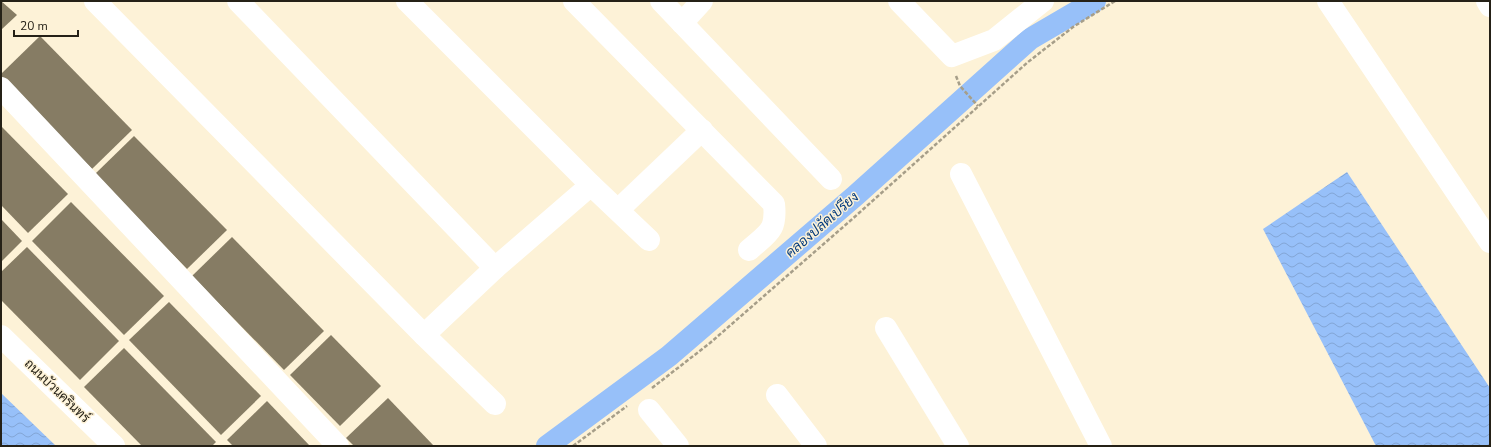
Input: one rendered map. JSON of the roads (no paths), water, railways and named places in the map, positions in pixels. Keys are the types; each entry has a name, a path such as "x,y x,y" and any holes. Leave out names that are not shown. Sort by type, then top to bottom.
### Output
{"street":[{"path":"95,1 424,336 495,404"},
{"path":"238,1 495,268"},
{"path":"407,1 591,185 649,240"},
{"path":"574,1 774,204 776,215 774,227 749,250"},
{"path":"661,1 831,179"},
{"path":"682,23 702,1"},
{"path":"900,1 952,56 994,40 1043,1"},
{"path":"1328,1 1490,242"},
{"path":"1487,1 1490,6"},
{"path":"1,88 338,446"},
{"path":"618,210 702,130"},
{"path":"961,174 1101,446"},
{"path":"424,336 495,268 591,185"},
{"path":"886,328 958,446"},
{"name":"ถนนบัวนครินทร์","path":"1,336 114,446"},
{"path":"777,395 816,446"},
{"path":"642,402 678,446"}],"water":[{"path":"1347,172 1490,388 1490,446 1376,446 1263,229"},
{"path":"1,393 56,446 1,446"}],"waterway":[{"name":"คลองปลัดเปรียง","path":"547,446 669,356 855,196 1030,39 1095,1"}]}
